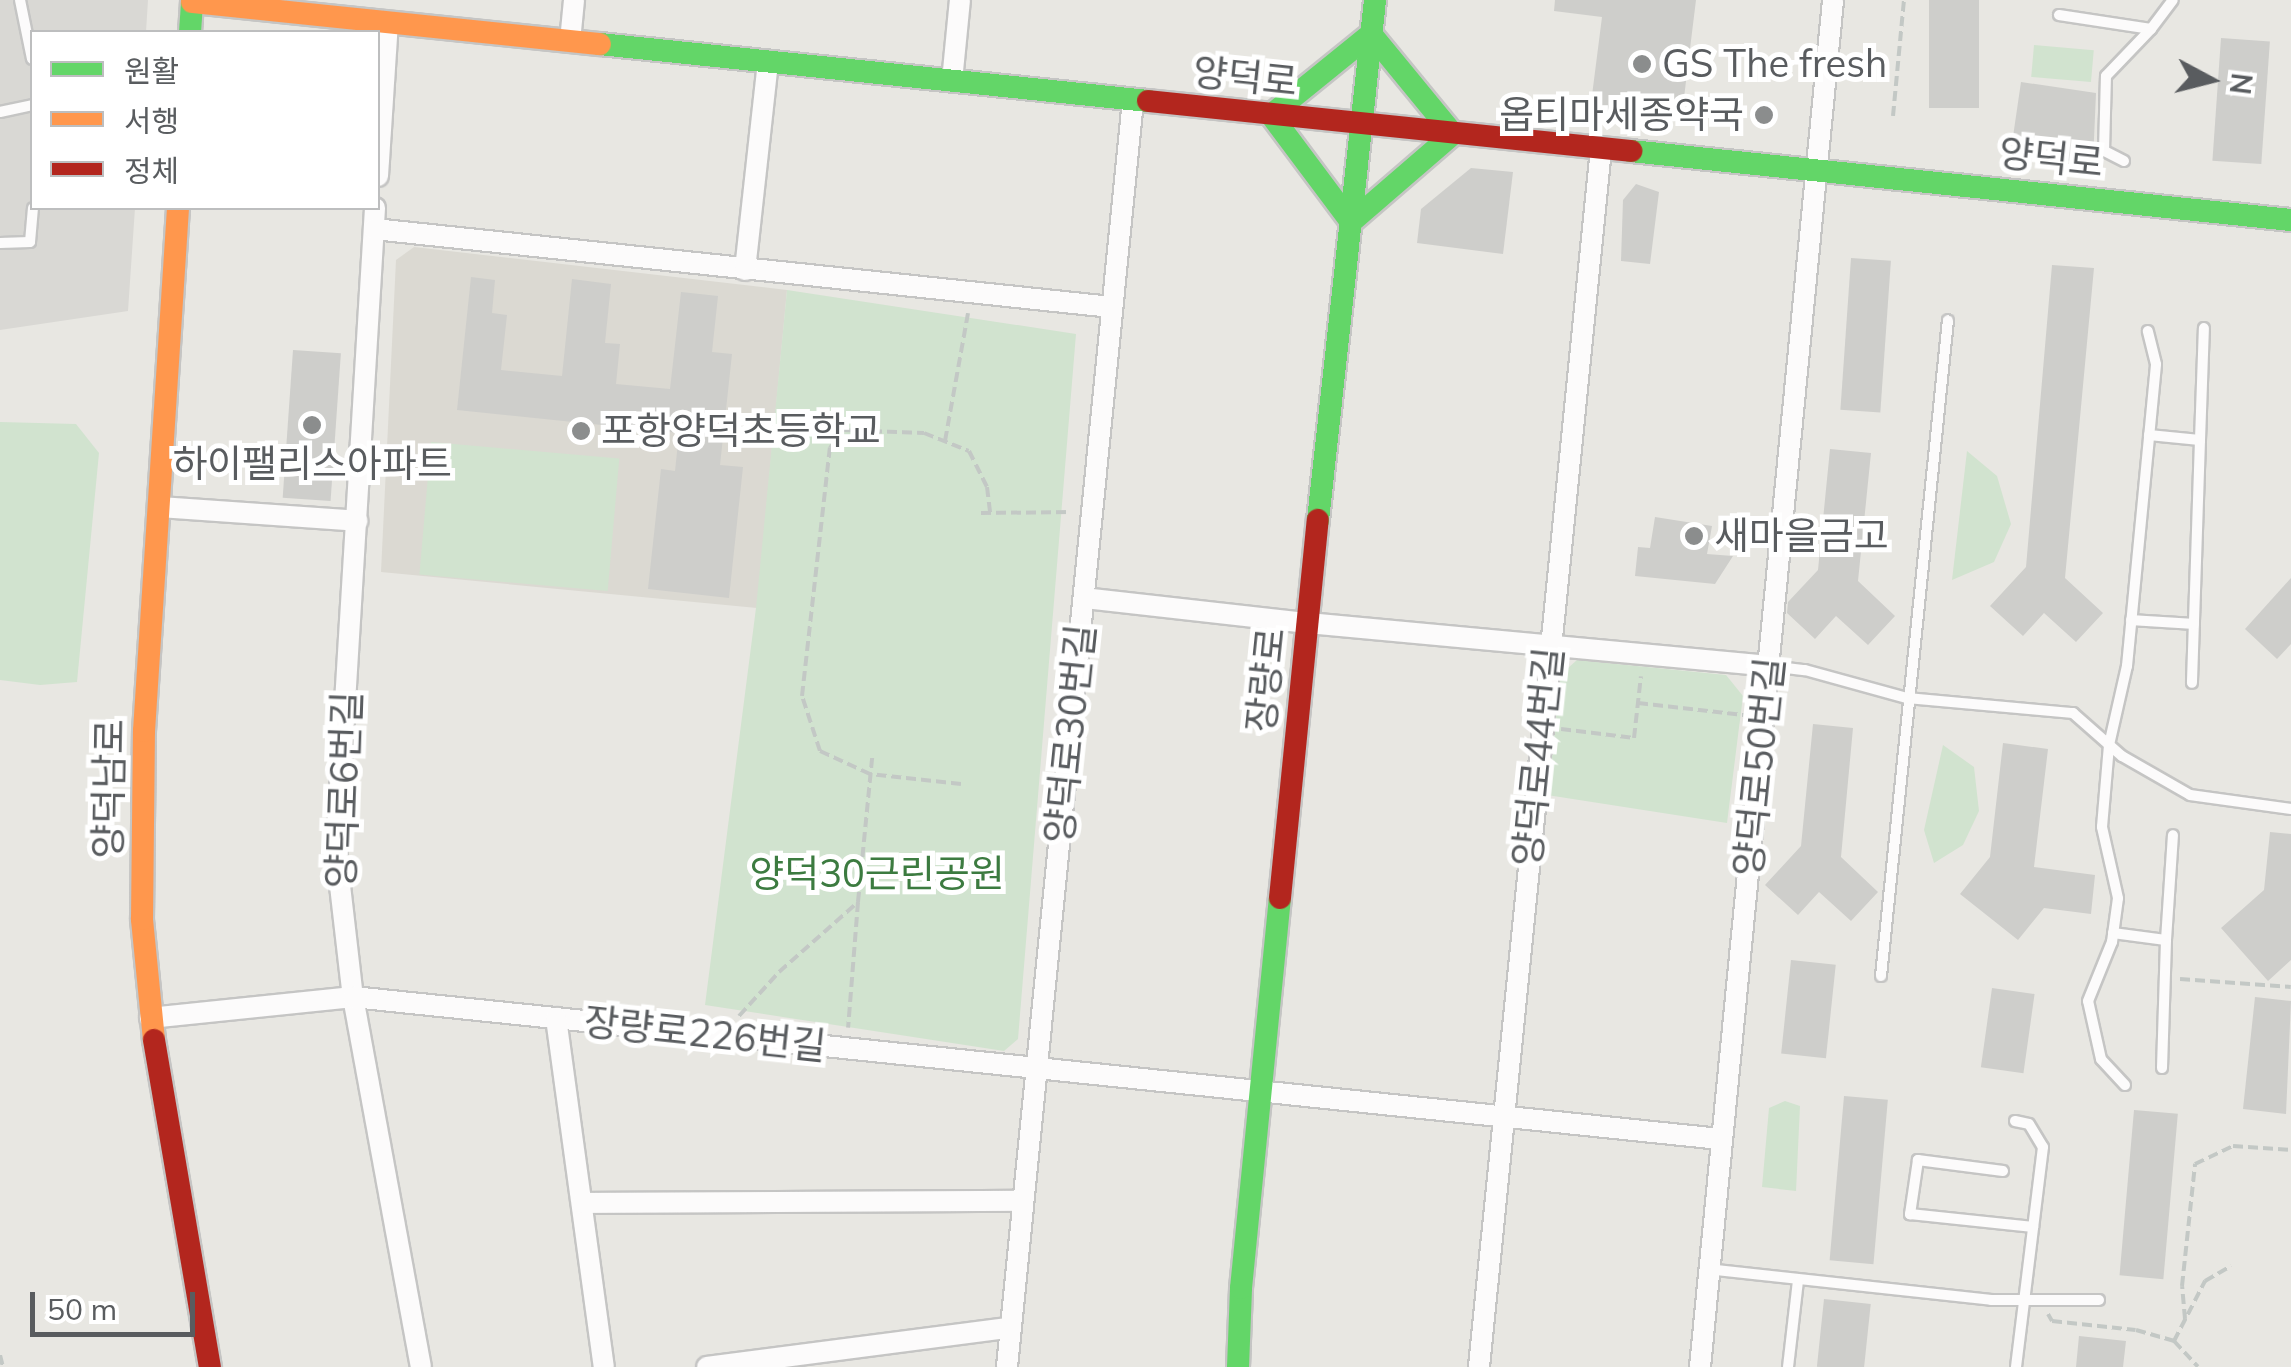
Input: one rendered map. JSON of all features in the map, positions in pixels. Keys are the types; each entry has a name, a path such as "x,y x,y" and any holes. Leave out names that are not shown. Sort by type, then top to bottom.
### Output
{"street":[{"path":"570,42 574,0"},
{"path":"952,82 960,0"},
{"name":"장량로","path":"1238,1367 1307,624 1375,0"},
{"name":"양덕로50번길","path":"1700,1367 1706,1269 1765,717 1833,0"},
{"path":"190,30 192,1"},
{"name":"양덕로","path":"192,1 1453,134 1816,167 2291,220"},
{"path":"380,145 388,22"},
{"path":"1371,34 1453,134 1351,222 1271,115 1371,34"},
{"path":"745,270 768,62"},
{"name":"양덕로30번길","path":"1007,1367 1132,100"},
{"name":"양덕로44번길","path":"1479,1367 1601,148"},
{"name":"양덕남로","path":"178,210 142,796 142,919 150,1018 174,1183 210,1367"},
{"path":"375,218 745,270 1111,307"},
{"name":"양덕로6번길","path":"375,218 336,851 352,997 421,1367"},
{"path":"159,507 358,521"},
{"path":"1084,598 1307,624 1644,651 1770,666"},
{"name":"장량로226번길","path":"150,1018 352,997 722,1034 1035,1071 1261,1089 1720,1139"},
{"path":"556,1018 604,1367"},
{"path":"582,1203 1021,1201"},
{"path":"707,1367 1009,1328"}],"lane":[{"path":"20,0 30,49"},
{"path":"2124,160 2104,150 2106,76 2173,0"},
{"path":"2059,15 2151,29"},
{"path":"0,112 30,105"},
{"path":"0,243 30,242 32,210"},
{"path":"1881,976 1948,320"},
{"path":"2192,683 2204,328"},
{"path":"2125,1085 2100,1059 2088,1001 2114,933 2118,898 2102,827 2109,745 2127,666 2156,364 2148,331"},
{"path":"2149,435 2200,440"},
{"path":"2131,620 2194,624"},
{"path":"1770,666 1806,670 1907,698 2073,713 2109,745 2190,795 2291,809"},
{"path":"2162,1068 2173,836"},
{"path":"2114,933 2166,940"},
{"path":"2015,1121 2029,1124 2044,1147 2016,1367"},
{"path":"2003,1170 1918,1160 1910,1214 2033,1227"},
{"path":"1706,1269 1798,1281 2024,1300 2098,1300"},
{"path":"1788,1367 1798,1281"}],"path":[{"path":"1893,116 1904,0"},
{"path":"946,442 971,295"},
{"path":"962,784 870,774 820,750 802,696 830,448 842,430 924,433 969,451 987,487 990,514"},
{"path":"981,513 1092,512"},
{"path":"1541,726 1634,738 1644,651"},
{"path":"1638,703 1765,717"},
{"path":"847,1050 872,758"},
{"path":"722,1034 779,972 858,902"},
{"path":"2165,978 2291,987"},
{"path":"2185,1319 2182,1286 2195,1164 2233,1146 2291,1150"},
{"path":"2174,1340 2205,1282 2232,1266"},
{"path":"2042,1300 2052,1320 2136,1330 2174,1340 2198,1367"},
{"path":"0,1354 3,1367"}],"shaded area":[{"path":"0,0 148,0 146,30 30,30 30,210 135,210 128,311 0,330"},
{"name":"포항양덕초등학교","path":"414,247 787,290 757,608 381,572 396,260"}],"green space":[{"path":"2034,45 2094,50 2091,82 2031,77"},
{"name":"양덕30근린공원","path":"787,290 1076,334 1018,1039 1004,1051 705,1005 756,608"},
{"path":"0,422 76,424 99,453 77,682 40,685 0,680"},
{"path":"431,442 619,458 608,591 419,574"},
{"path":"1967,451 1997,476 2011,524 1994,562 1952,580"},
{"path":"1577,660 1726,675 1743,696 1727,823 1547,795 1559,676"},
{"path":"1943,745 1974,767 1979,811 1963,845 1934,863 1924,830"},
{"path":"1785,1101 1800,1106 1796,1191 1762,1187 1769,1108"}],"building":[{"name":"GS The fresh","path":"1555,0 1696,0 1681,122 1590,111 1602,17 1554,11"},
{"path":"1929,0 1979,0 1979,108 1929,108"},
{"path":"2221,38 2270,41 2261,164 2212,161"},
{"path":"2021,82 2096,93 2093,162 2010,157"},
{"path":"1471,168 1513,172 1503,254 1417,243 1421,209"},
{"path":"1636,184 1659,192 1650,264 1621,261 1623,200"},
{"path":"1851,258 1891,261 1880,412 1840,410"},
{"path":"2052,265 2094,268 2065,578 2103,613 2076,642 2044,613 2023,636 1990,606 2026,567"},
{"path":"471,277 495,280 492,313 507,315 501,370 562,376 572,279 611,284 605,343 620,344 616,384 670,389 681,292 718,296 712,352 732,354 720,465 743,467 729,598 648,589 661,469 675,471 679,433 457,410"},
{"name":"하이팰리스아파트","path":"293,350 341,353 331,501 283,498"},
{"path":"1830,449 1871,453 1858,581 1895,616 1868,645 1836,616 1815,639 1787,613 1788,602 1818,570"},
{"path":"1655,517 1712,526 1707,554 1733,556 1715,584 1635,576 1638,547 1650,548"},
{"path":"2291,578 2291,644 2277,659 2245,629"},
{"path":"1813,724 1853,728 1841,857 1878,892 1851,921 1819,892 1798,915 1765,885 1801,846"},
{"path":"2003,743 2048,749 2034,867 2095,875 2091,914 2044,908 2018,940 1960,894 1990,857"},
{"path":"2270,832 2291,834 2291,960 2268,981 2221,928 2264,890"},
{"path":"1791,960 1836,965 1826,1058 1781,1053"},
{"path":"1992,988 2035,994 2023,1073 1981,1067"},
{"path":"2255,997 2291,1001 2286,1114 2243,1109"},
{"path":"1844,1096 1888,1100 1873,1264 1830,1260"},
{"path":"2134,1110 2178,1114 2163,1279 2120,1275"},
{"path":"1824,1299 1871,1304 1864,1367 1817,1367"},
{"path":"2079,1336 2126,1341 2123,1367 2076,1367"}],"traffic: fast":[{"path":"190,30 192,0"},
{"path":"1318,520 1375,0"},
{"path":"1371,34 1453,134 1351,222 1271,115 1371,34"},
{"path":"600,44 1148,101"},
{"path":"1631,151 2291,220"},
{"path":"1238,1367 1241,1288 1280,898"}],"traffic: slow":[{"path":"192,2 600,44"},
{"path":"154,1040 142,919 144,731 178,210"}],"traffic: jam":[{"path":"1148,101 1631,151"},
{"path":"1280,898 1318,520"},
{"path":"154,1040 210,1367"}],"place":[{"name":"GS The fresh","path":"1642,64"},
{"name":"옵티마세종약국","path":"1764,115"},
{"name":"하이팰리스아파트","path":"312,425"},
{"name":"포항양덕초등학교","path":"581,431"},
{"name":"새마을금고","path":"1694,536"}]}
